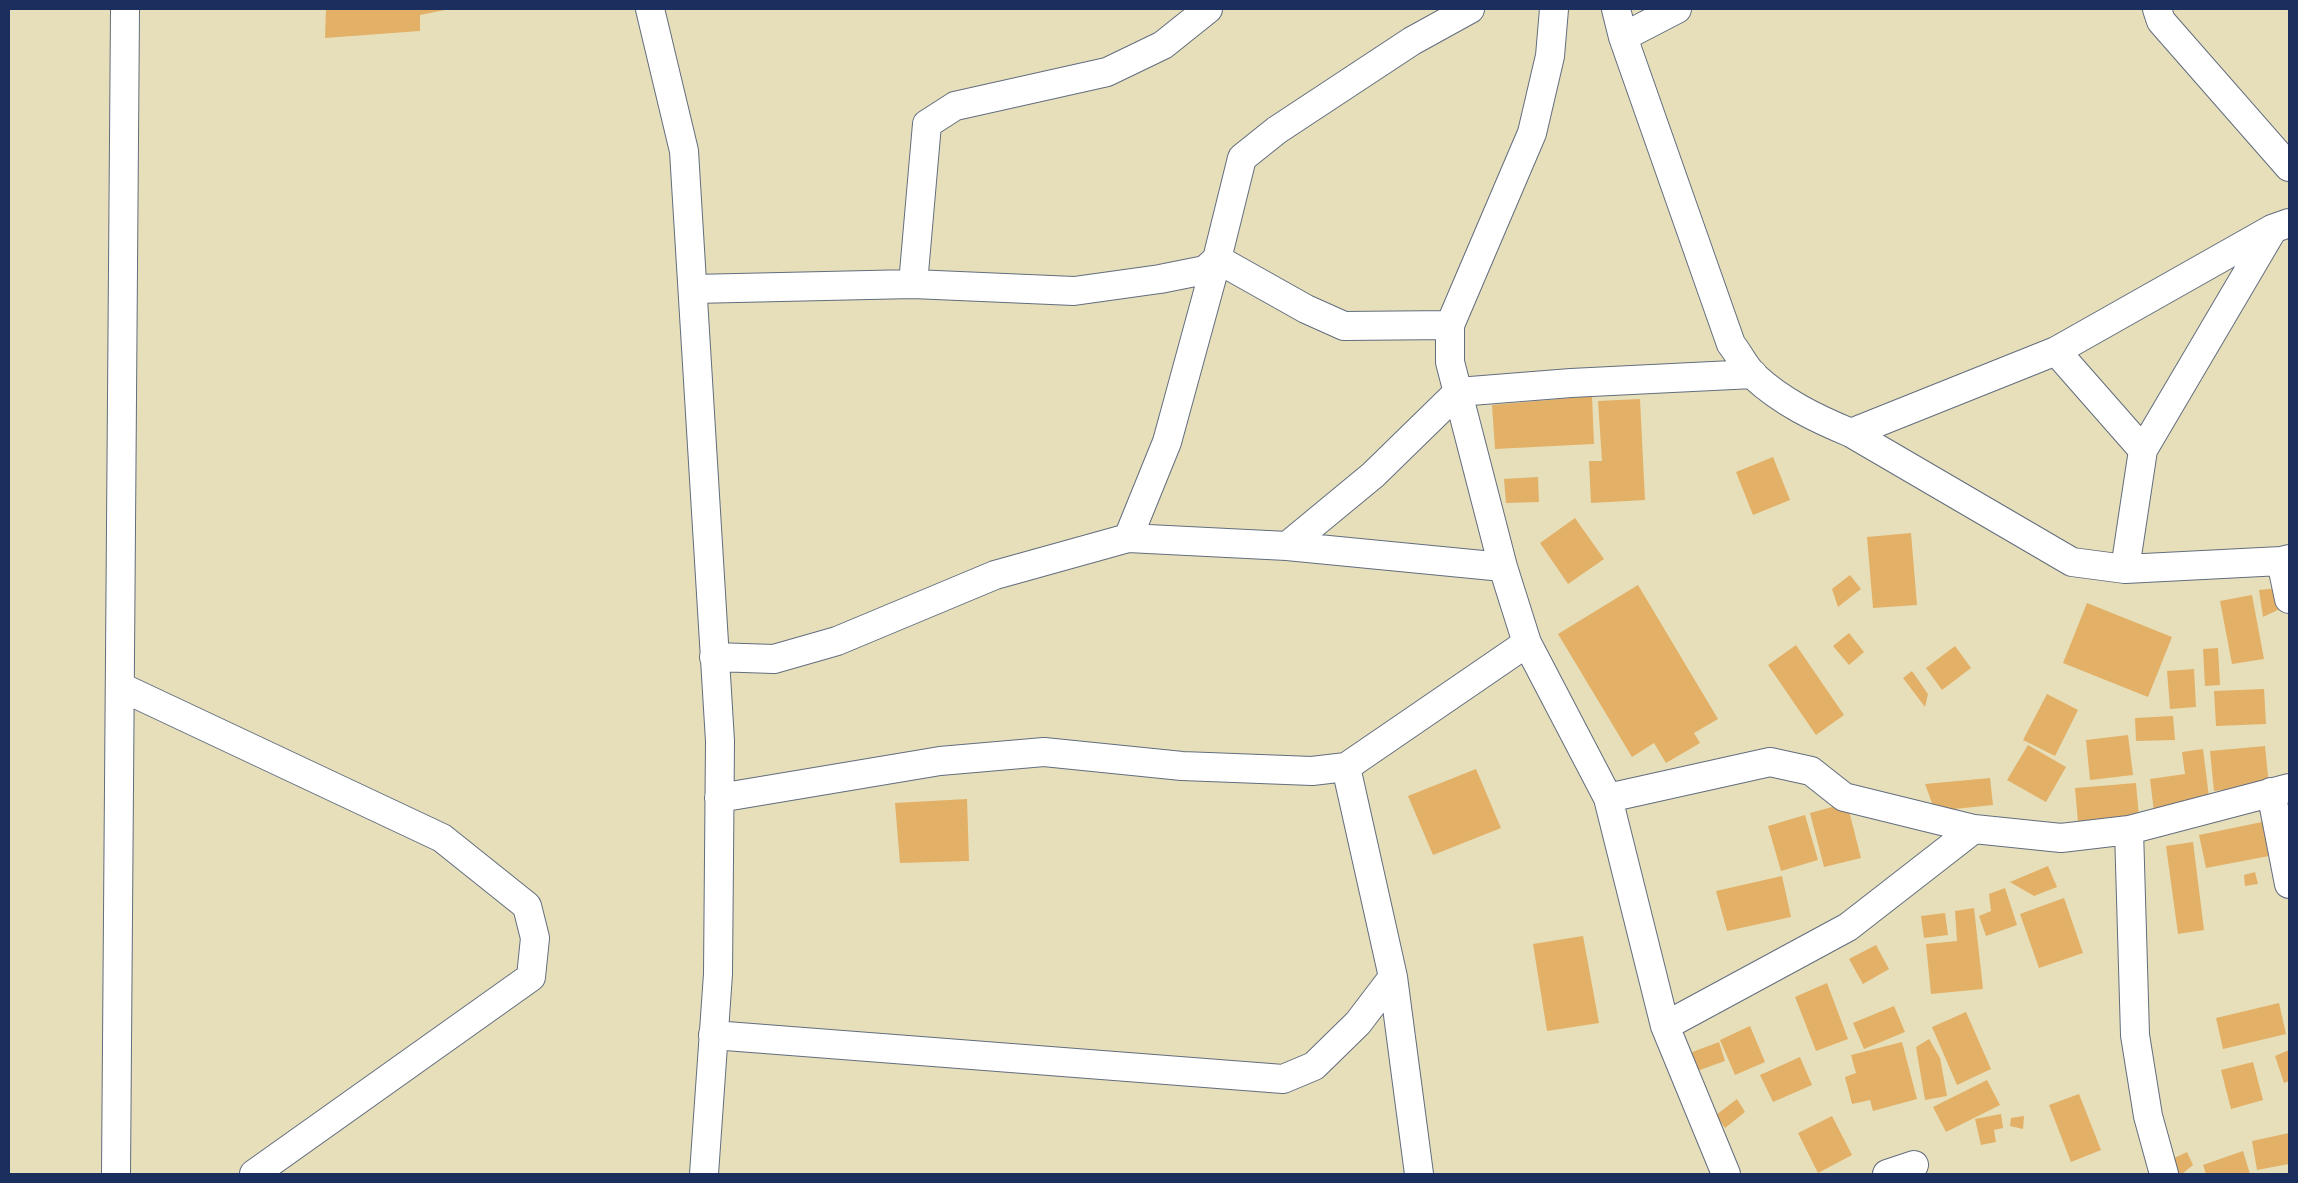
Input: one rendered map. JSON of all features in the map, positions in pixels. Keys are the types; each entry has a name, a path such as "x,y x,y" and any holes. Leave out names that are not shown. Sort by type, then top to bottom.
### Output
{"street":[{"path":"116,1174 125,9"},
{"path":"650,9 684,151 720,741 718,974 704,1174"},
{"path":"913,284 927,124 955,106 1107,72 1163,45 1208,9"},
{"path":"1128,538 1167,442 1217,259 1242,158 1277,130 1412,41 1470,9"},
{"path":"1554,9 1550,56 1532,133 1450,325 1450,362 1503,567 1527,643 1608,798 1665,1026 1726,1174"},
{"path":"1616,9 1623,37 1732,344 1753,374 1780,397 1812,417 1851,433 2072,562 2125,569 2285,560 2289,599"},
{"path":"1623,37 1677,9"},
{"path":"2157,9 2162,21 2289,167"},
{"path":"1851,433 2056,352 2281,226"},
{"path":"2125,569 2143,450 2281,226"},
{"path":"693,289 913,284 1074,291 1160,280 1205,270 1217,259"},
{"path":"1217,259 1306,309 1344,326 1450,325"},
{"path":"2056,352 2143,450"},
{"path":"1287,546 1373,475 1458,392 1570,383 1753,374"},
{"path":"714,658 774,659 838,641 995,575 1128,538 1287,546 1503,567"},
{"path":"720,798 940,761 1044,752 1182,766 1312,771 1346,767 1527,643"},
{"path":"121,687 442,838 527,906 535,938 531,977 254,1174"},
{"path":"1608,798 1770,762 1810,771 1844,797 1974,829 2061,838 2129,830 2280,790 2289,884"},
{"path":"1346,767 1392,977 1419,1174"},
{"path":"1665,1026 1848,927 1974,829"},
{"path":"2129,830 2135,1035 2148,1116 2164,1174"},
{"path":"713,1035 1283,1079 1314,1066 1358,1023 1392,977"},
{"path":"1886,1174 1914,1165"}],"building":[{"path":"326,9 445,10 420,15 420,31 325,38"},
{"path":"1592,396 1594,444 1495,449 1492,405"},
{"path":"1640,399 1645,500 1591,503 1589,461 1602,461 1598,401"},
{"path":"1773,457 1790,500 1753,515 1736,472"},
{"path":"1538,477 1539,502 1506,503 1504,479"},
{"path":"1575,518 1604,559 1568,584 1540,543"},
{"path":"1911,533 1917,605 1873,608 1867,537"},
{"path":"1850,575 1861,589 1838,607 1832,589"},
{"path":"1638,585 1718,719 1694,733 1700,743 1666,763 1654,743 1632,757 1558,634"},
{"path":"2279,588 2282,608 2263,617 2259,590"},
{"path":"2252,595 2264,659 2232,664 2220,601"},
{"path":"2087,603 2172,637 2148,697 2063,663"},
{"path":"1849,633 1864,652 1849,665 1833,646"},
{"path":"1796,645 1844,715 1816,735 1768,665"},
{"path":"1955,646 1971,668 1942,690 1926,668"},
{"path":"2218,648 2220,685 2205,686 2203,649"},
{"path":"2194,669 2196,707 2170,709 2167,671"},
{"path":"1912,671 1928,694 1925,707 1903,678"},
{"path":"2264,689 2266,724 2216,726 2214,691"},
{"path":"2047,694 2078,710 2055,756 2023,740"},
{"path":"2173,716 2175,740 2136,741 2135,718"},
{"path":"2128,735 2133,775 2090,780 2086,740"},
{"path":"2028,745 2066,767 2046,802 2007,780"},
{"path":"2265,746 2269,786 2214,791 2210,751"},
{"path":"2203,749 2210,805 2154,812 2150,779 2185,774 2182,752"},
{"path":"1476,769 1501,828 1433,855 1408,796"},
{"path":"1990,778 1993,805 1935,811 1925,784"},
{"path":"2136,783 2139,817 2078,822 2075,788"},
{"path":"967,799 969,861 900,863 895,803"},
{"path":"1847,803 1861,858 1824,867 1810,813"},
{"path":"1805,815 1818,860 1781,871 1768,826"},
{"path":"2262,822 2269,856 2206,868 2199,835"},
{"path":"2193,842 2204,930 2178,934 2166,846"},
{"path":"2048,866 2057,887 2034,896 2010,882"},
{"path":"2255,872 2258,884 2245,886 2244,875"},
{"path":"1782,876 1791,917 1727,931 1716,891"},
{"path":"2005,888 2017,925 1986,936 1979,916 1991,911 1989,894"},
{"path":"2064,898 2083,953 2039,968 2020,914"},
{"path":"1974,908 1983,989 1931,994 1926,944 1957,941 1955,911"},
{"path":"1945,913 1948,935 1924,938 1921,916"},
{"path":"1583,936 1599,1023 1547,1031 1533,944"},
{"path":"1876,945 1889,969 1863,984 1849,959"},
{"path":"1827,983 1848,1039 1816,1051 1795,997"},
{"path":"2279,1003 2286,1034 2223,1049 2216,1018"},
{"path":"1894,1006 1905,1032 1864,1049 1853,1023"},
{"path":"1966,1012 1991,1069 1957,1085 1932,1027"},
{"path":"1750,1026 1765,1062 1735,1075 1720,1040"},
{"path":"1929,1039 1940,1058 1947,1096 1925,1100 1916,1047"},
{"path":"1719,1042 1725,1061 1697,1071 1687,1054"},
{"path":"1902,1042 1917,1099 1873,1111 1870,1100 1852,1104 1845,1077 1856,1073 1851,1055"},
{"path":"2289,1050 2289,1081 2284,1083 2275,1056"},
{"path":"1800,1057 1812,1085 1773,1102 1760,1075"},
{"path":"2253,1062 2263,1100 2231,1109 2221,1070"},
{"path":"1987,1080 2000,1105 1946,1132 1933,1107"},
{"path":"2079,1094 2101,1150 2071,1162 2049,1105"},
{"path":"1737,1099 1745,1112 1725,1128 1716,1115"},
{"path":"2001,1114 2003,1128 1994,1130 1996,1142 1981,1145 1975,1119"},
{"path":"1832,1116 1852,1155 1818,1173 1798,1133"},
{"path":"2024,1116 2023,1129 2010,1126 2011,1118"},
{"path":"2289,1133 2289,1164 2257,1170 2252,1141"},
{"path":"2243,1151 2250,1174 2206,1174 2203,1165"},
{"path":"2187,1152 2193,1165 2182,1174 2176,1174 2170,1160"}]}
